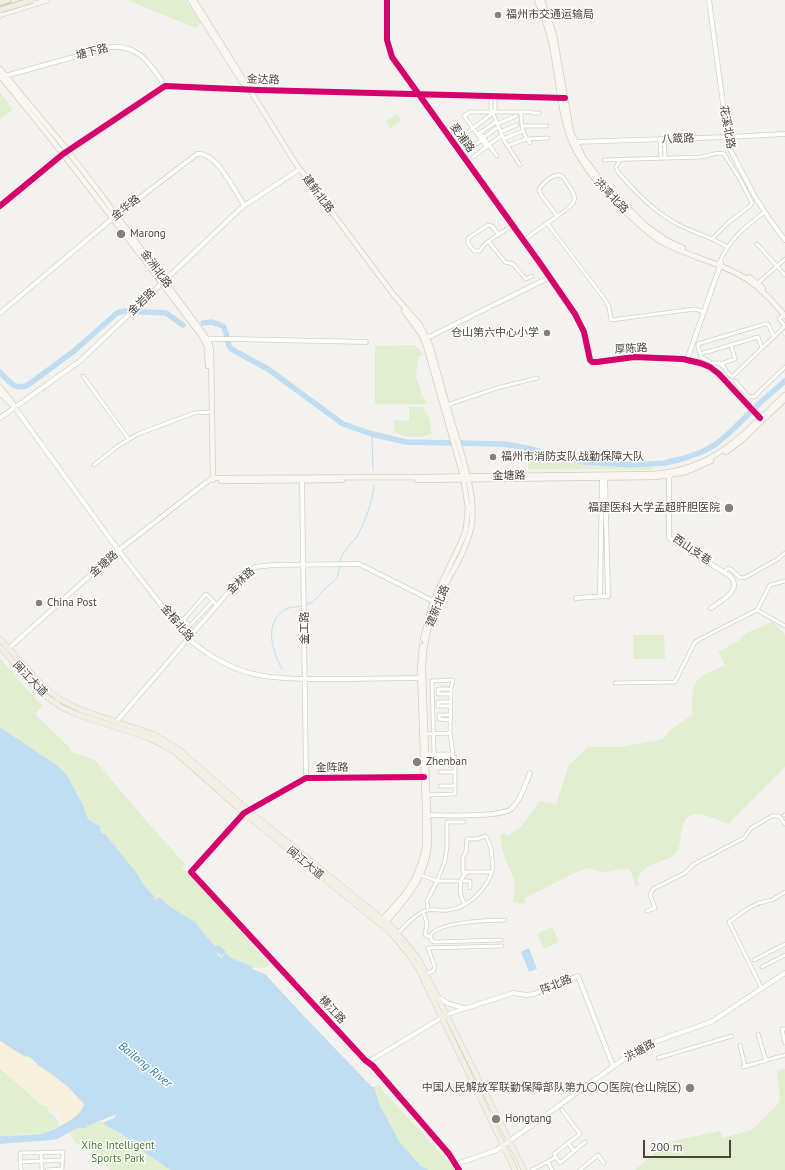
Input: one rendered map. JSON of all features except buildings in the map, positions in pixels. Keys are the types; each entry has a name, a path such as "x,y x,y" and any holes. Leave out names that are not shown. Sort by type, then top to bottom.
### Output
{"highway":[{"path":"0,2 9,0"},
{"path":"0,10 33,0"}],"main road":[{"path":"9,0 14,10"},
{"path":"0,15 47,0"},
{"name":"建新北路","path":"190,0 242,82 250,90"},
{"name":"建新北路","path":"194,0 300,169 425,339 446,406 465,478 467,502 465,530 425,628 420,653 425,705 428,795 425,848 415,878 405,894 383,922"},
{"name":"洪湾北路","path":"537,0 550,38 574,142 597,177 649,228 671,243 743,273 758,283 785,314"},
{"name":"洪湾北路","path":"542,0 554,35 563,98"},
{"name":"金洲北路","path":"0,69 2,77 65,152 115,216 206,341 208,352 211,480"},
{"name":"洪湾北路","path":"720,264 754,284 785,314"},
{"name":"金榕北路","path":"0,388 18,412"},
{"name":"金榕北路","path":"0,393 14,407"},
{"name":"金塘路","path":"465,478 669,474 715,456 731,445 785,395"},
{"name":"金塘路","path":"211,480 656,477 692,470 721,456 742,440 785,400"},
{"name":"闽江大道","path":"0,639 6,650 35,686 56,704 79,715 141,735 163,745 182,758 398,933 418,958 517,1155"},
{"name":"闽江大道","path":"0,647 6,650 42,685 59,699 75,708 153,734 174,746 246,811"},
{"name":"建新北路","path":"383,922 410,894 421,875 426,862 429,847 424,777 422,678"},
{"name":"闽江大道","path":"383,922 414,963 515,1169"},
{"path":"517,1155 521,1170"},
{"path":"517,1155 524,1170"}],"street":[{"name":"麦浦路","path":"387,0 387,38 390,52 398,66 550,277"},
{"name":"花溪北路","path":"709,0 731,152 745,181 785,240"},
{"name":"塘下路","path":"2,77 110,47 118,47 131,50 142,56 153,67 165,86"},
{"name":"金达路","path":"165,86 250,90 563,98"},
{"path":"0,206 65,152 165,86"},
{"path":"493,96 493,112 497,124 507,146 520,165"},
{"path":"497,156 487,146 464,116 472,111 539,113"},
{"path":"459,139 493,112"},
{"path":"521,112 523,131 526,139 530,143"},
{"path":"479,134 516,116"},
{"path":"468,150 497,124"},
{"path":"473,157 517,125"},
{"path":"522,126 547,126"},
{"path":"502,135 523,131"},
{"name":"八箴路","path":"574,142 785,134"},
{"path":"507,146 526,139 548,138"},
{"path":"662,139 665,158"},
{"path":"661,158 662,139"},
{"name":"金华路","path":"0,313 115,216 194,155 199,153 208,155 216,162 244,205"},
{"path":"604,160 704,157 723,153 728,157 745,181 743,185 751,200 751,205 729,222 712,239"},
{"path":"620,160 617,166 618,172 650,205 675,223 727,247"},
{"name":"金岩路","path":"0,418 77,364 244,205 300,169"},
{"path":"524,240 557,216 573,204 574,194 564,177 559,174 553,176 541,186 539,190 541,195 557,216"},
{"path":"687,360 727,247 743,229 765,212"},
{"path":"547,223 606,301 609,307 611,320 695,310 704,312"},
{"path":"499,235 492,226 488,225 470,237 468,241 469,245 473,250 479,251 481,250 482,246 489,242 499,235 513,225"},
{"path":"489,242 504,261 506,263 513,264 523,277 528,279 532,276"},
{"path":"757,244 785,274"},
{"path":"758,283 785,260"},
{"path":"425,339 550,277"},
{"name":"厚陈路","path":"550,277 578,320 584,332 589,358 592,362 634,357 687,360 700,363 715,370 727,381 760,418"},
{"path":"774,337 769,325 765,324 699,343 697,346 702,358 712,363 724,366 732,377 774,337 785,326 779,319 785,314"},
{"path":"700,354 758,337 762,348"},
{"path":"206,341 233,339 366,342"},
{"path":"720,364 735,358 731,345"},
{"path":"715,370 724,366"},
{"path":"735,381 748,396 754,397 785,368"},
{"path":"83,376 128,438"},
{"path":"446,406 497,388 537,378"},
{"name":"金榕北路","path":"18,412 119,550 178,626 188,638 218,661 239,671 262,676 305,679 422,678"},
{"path":"94,465 128,438 194,413 210,412"},
{"name":"西山支巷","path":"669,474 669,538 724,572 732,578 734,583 734,589 729,595 711,608"},
{"path":"576,598 608,596 604,477"},
{"path":"600,596 604,477"},
{"name":"金工路","path":"302,479 306,778"},
{"name":"金塘路","path":"6,650 119,550 211,480"},
{"path":"724,572 728,568 740,578 746,577 775,561 785,553"},
{"name":"金林路","path":"116,722 232,588 254,567 261,565 361,564 435,602"},
{"path":"615,682 675,682 695,642 700,638 757,610 770,585 785,581"},
{"path":"178,626 206,594 217,605"},
{"path":"183,619 190,626 213,601"},
{"path":"757,610 785,626"},
{"path":"426,756 434,754 453,754 450,733 451,689 453,680 432,681 434,754"},
{"path":"451,689 438,689 438,694 451,694"},
{"path":"438,705 438,702 451,702"},
{"path":"425,705 451,706"},
{"path":"451,715 439,715 439,720 451,720"},
{"path":"426,734 450,733"},
{"path":"426,756 455,757 455,794 428,795"},
{"path":"440,772 455,772"},
{"path":"427,815 492,814 508,812 518,802 530,773"},
{"name":"金阵路","path":"191,872 246,811 306,778 424,777"},
{"path":"440,786 455,786"},
{"path":"647,910 655,908 650,895 652,889 685,873 694,864 744,838 751,828 772,816 779,816 785,824"},
{"path":"428,910 427,901 443,866 446,851 447,822 464,822"},
{"path":"398,933 408,922 423,912 428,910 450,910 465,904 481,890 492,872 493,863 491,848 486,836 467,839 466,852 463,857 463,872 492,872"},
{"name":"横江路","path":"191,872 368,1062 442,1146 460,1170"},
{"path":"465,904 461,897 461,881 466,872"},
{"path":"421,875 437,881 470,881 470,888"},
{"path":"762,989 729,922 747,909 772,900 785,892"},
{"path":"423,912 427,923 425,935 430,937 432,941 501,940"},
{"path":"430,937 434,932 456,923 505,920"},
{"path":"754,960 784,944 785,950"},
{"path":"426,974 433,972 435,967 428,948 502,946"},
{"path":"762,967 785,955"},
{"name":"洪塘路","path":"457,1164 497,1150 504,1146 613,1066 650,1044 711,1022 785,973"},
{"name":"阵北路","path":"368,1062 447,1015 513,993 527,995 534,994 578,976 613,1066"},
{"path":"437,996 456,1006 469,1008"},
{"path":"785,1029 782,1029 785,1044"},
{"path":"758,1034 766,1061"},
{"path":"658,1058 732,1036"},
{"path":"740,1045 744,1067 785,1055"},
{"path":"562,1110 580,1134 554,1154 560,1163 585,1142"},
{"path":"568,1143 574,1151"},
{"path":"41,1152 42,1170"},
{"path":"21,1170 20,1153 63,1152 62,1170 47,1170"},
{"path":"580,1170 598,1155 604,1163"},
{"path":"532,1170 556,1157"},
{"path":"20,1162 62,1160"},
{"path":"548,1162 552,1170"}],"green space":[{"path":"127,0 185,0 201,23 195,28"},
{"path":"0,92 13,110 0,119"},
{"path":"397,114 401,121 390,128 386,121"},
{"path":"414,345 423,355 418,357 416,377 422,395 427,404 375,404 375,346"},
{"path":"409,407 422,407 429,419 431,434 423,437 412,437 402,435 395,431 394,420 409,421"},
{"path":"524,451 582,465 627,468 651,466 652,470 528,469 528,456"},
{"path":"773,622 785,635 785,767 728,824 704,815 694,815 686,819 683,823 680,844 676,853 666,860 644,870 637,881 639,886 636,887 632,874 628,868 607,872 589,868 574,873 525,898 524,904 513,902 515,894 514,881 502,850 500,836 504,833 508,836 512,832 514,833 516,829 519,829 540,801 556,804 569,765 588,747 620,747 663,739 670,730 692,715 693,690 699,679 707,673 725,665 718,652 738,641 746,633"},
{"path":"633,635 664,635 665,659 634,659"},
{"path":"0,658 43,706 35,714 70,748 71,752 95,760 141,815 185,864 182,867 217,903 269,965 264,968 253,967 229,957 226,953 221,958 217,954 218,946 211,942 195,922 169,906 159,897 154,899 136,872 105,834 101,833 101,827 89,820 84,807 67,775 58,766 0,727"},
{"path":"552,927 559,942 544,949 537,934"},
{"path":"0,1068 38,1102 38,1104 47,1106 50,1114 53,1114 60,1125 45,1133 0,1136"},
{"path":"785,1069 785,1170 635,1170 659,1149 663,1143 720,1131 723,1138 752,1130 777,1105 780,1100 777,1070"},
{"path":"379,1084 384,1092 450,1163 454,1170 429,1170 421,1166 400,1143 386,1116 382,1112 374,1087"},
{"name":"Xihe Intelligent Sports Park","path":"101,1121 129,1139 133,1144 170,1170 110,1170 90,1149 75,1143 70,1133 79,1128"}],"sand":[{"path":"0,1041 24,1056 30,1057 36,1064 56,1077 84,1102 84,1106 80,1113 64,1124 60,1116 61,1115 57,1111 50,1109 41,1103 0,1066"}],"water":[{"name":"Bailong River","path":"0,727 58,766 67,775 84,807 89,820 101,827 101,833 105,834 136,872 145,887 154,896 154,899 159,897 169,906 195,922 211,942 216,946 219,945 226,952 222,956 218,953 217,954 221,958 226,953 229,957 253,967 252,969 265,974 372,1087 374,1087 381,1109 400,1143 421,1166 429,1170 170,1170 133,1144 122,1134 102,1123 114,1118 117,1114 87,1126 87,1128 78,1128 57,1139 0,1144 0,1136 39,1134 55,1129 74,1118 82,1109 84,1104 68,1087 39,1066 30,1057 24,1056 0,1041"},
{"path":"529,948 537,969 529,972 521,952"}],"waterway":[{"path":"0,372 9,382 16,386 23,387 28,385 74,351 117,313 124,311 166,313 183,325"},
{"path":"203,323 212,322 223,326 231,349 268,369 343,424 372,434 406,442 504,444 583,462 628,465 665,463 704,451 716,444 729,433 785,381"},
{"path":"372,434 373,470"},
{"path":"340,562 342,555 357,536 362,525 370,505 374,486"},
{"path":"305,605 313,602 337,578 340,565"},
{"path":"282,669 273,646 272,629 274,621 286,609 301,606"}],"cycle path":[{"path":"387,0 387,40 392,57 575,314 584,332 590,360 592,362 597,362 634,357 683,359 700,363 710,367 719,374 760,418"},
{"path":"0,206 63,154 165,86 258,90 565,98"},
{"path":"424,777 306,778 244,813 191,872 365,1060 373,1066 449,1154 459,1170"}],"place":[{"name":"福州市交通运输局","path":"498,15"},
{"name":"Marong","path":"121,234"},
{"name":"仓山第六中心小学","path":"547,333"},
{"name":"福州市消防支队战勤保障大队","path":"493,457"},
{"name":"福建医科大学孟超肝胆医院","path":"729,508"},
{"name":"China Post","path":"39,603"},
{"name":"Zhenban","path":"417,762"},
{"name":"中国人民解放军联勤保障部队第九〇〇医院(仓山院区)","path":"690,1088"},
{"name":"Hongtang","path":"496,1119"}]}
